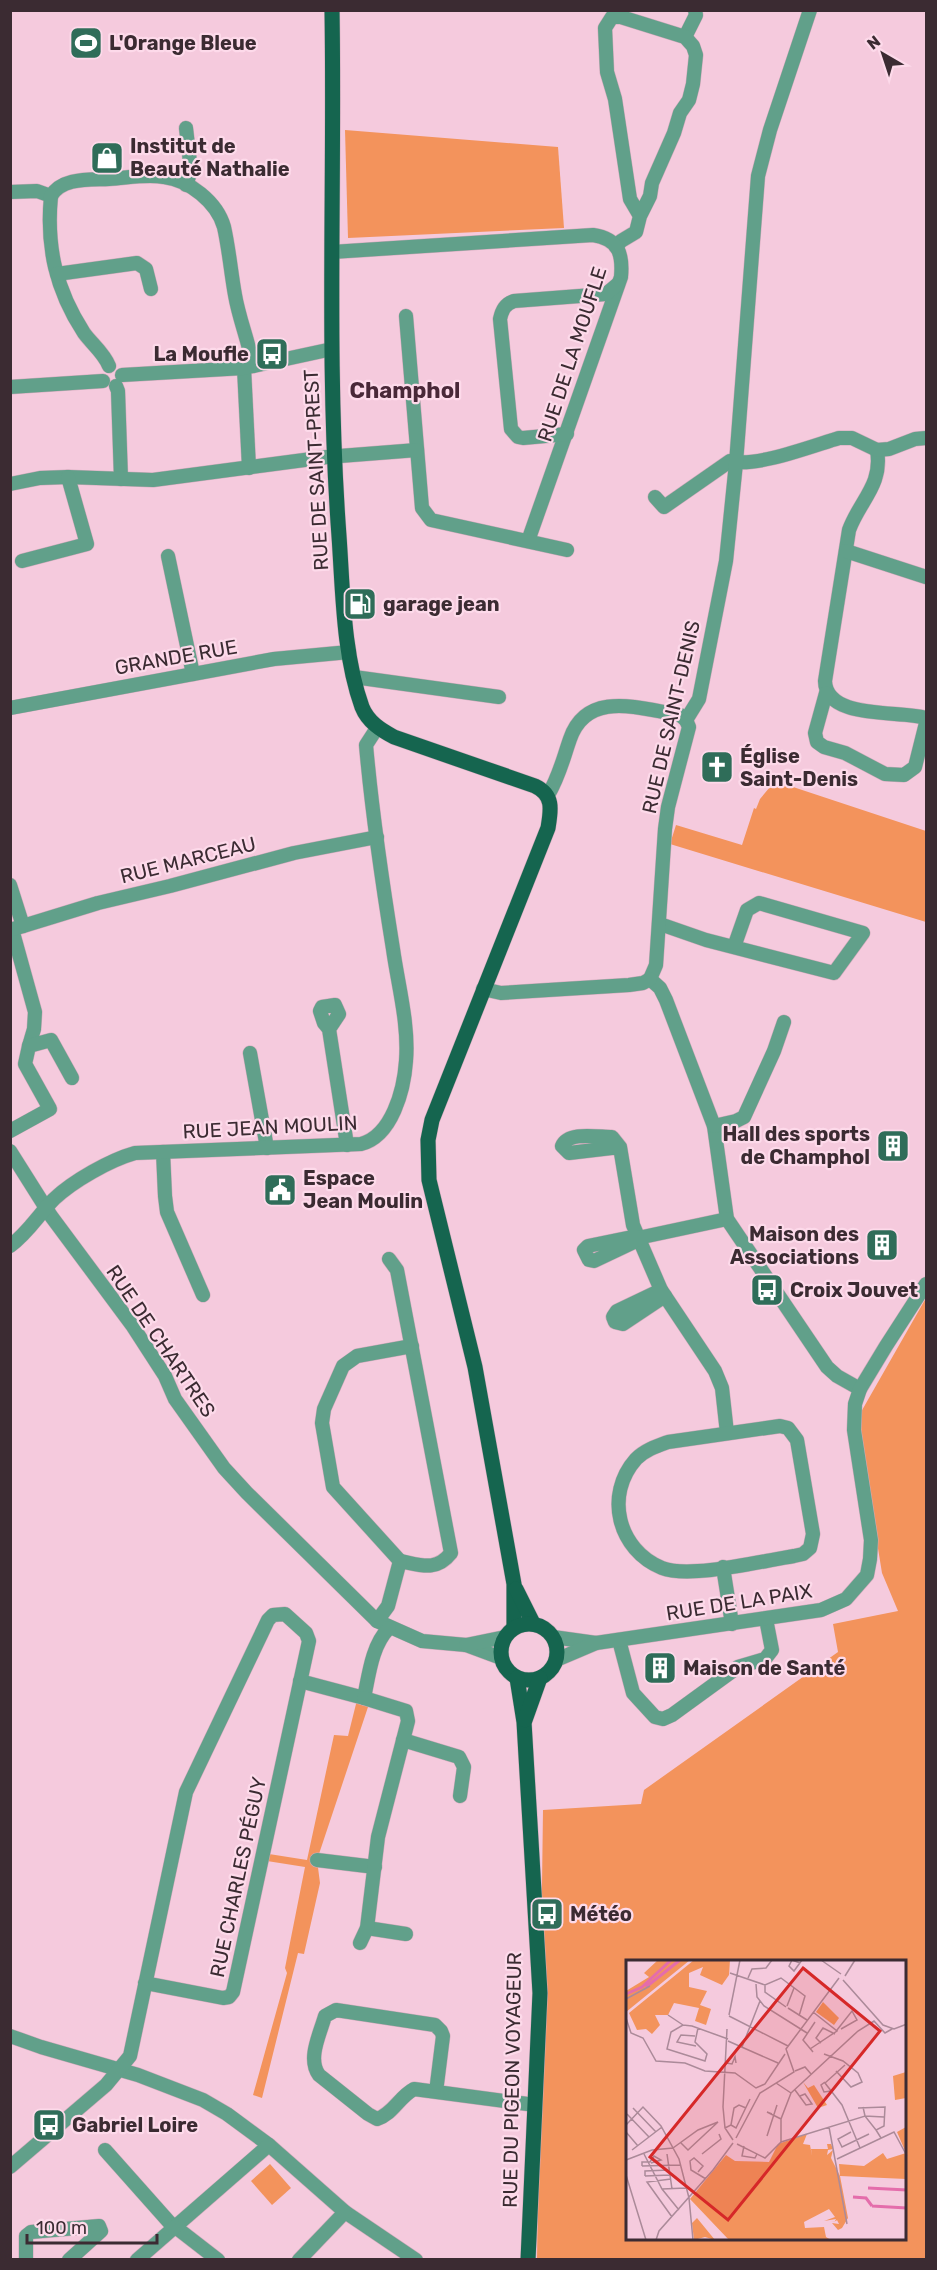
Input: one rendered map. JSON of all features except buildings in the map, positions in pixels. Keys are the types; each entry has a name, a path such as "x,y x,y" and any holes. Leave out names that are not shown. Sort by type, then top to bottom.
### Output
{"main road":[{"path":"332,10 332,36"},
{"path":"332,36 337,10"},
{"name":"RUE DE SAINT-PREST","path":"332,36 334,456 349,652 363,710 377,728"},
{"path":"377,728 394,737 535,786 548,795 550,814 548,828 432,1120 427,1157 429,1180 475,1367 514,1584 533,1623 545,1628 553,1637 557,1648 556,1660 550,1671 540,1678 528,1680 517,1677 507,1670 501,1658 501,1647 509,1632 514,1584"},
{"path":"509,1632 533,1623"},
{"name":"RUE DU PIGEON VOYAGEUR","path":"517,1677 524,1722 540,1993 528,2259"},
{"name":"RUE DU PIGEON VOYAGEUR","path":"524,1722 540,1678"}],"street":[{"path":"685,37 696,15 695,10"},
{"name":"RUE DE SAINT-DENIS","path":"650,979 657,965 668,807 689,727 686,720 699,699 726,561 736,463 758,176 762,156 810,10"},
{"path":"616,247 636,232 640,216 650,196 652,183 674,133 680,113 689,100 696,55 693,46 685,37 609,14 605,28 607,72 615,99 630,199 640,216"},
{"path":"186,128 191,171 186,185"},
{"path":"121,479 118,392 114,380 102,373 109,366 85,334 63,297 50,234 51,196 71,181 156,176 169,178 186,185 210,202 223,223 235,298 250,347 248,367 249,468"},
{"path":"10,192 36,191 51,196"},
{"name":"RUE DE LA MOUFLE","path":"332,252 593,235 611,241 621,254 618,284 528,542"},
{"path":"57,274 137,263 146,269 151,289"},
{"path":"567,434 523,438 518,437 510,429 501,313 507,303 514,301 606,294 618,284"},
{"path":"406,316 423,508 431,520 567,550"},
{"path":"10,387 248,367 332,349"},
{"path":"655,497 664,507 730,461 755,462 839,438 852,438 877,450 889,449 927,438"},
{"path":"10,484 40,478 68,477 153,480 417,447"},
{"path":"826,693 833,701 859,710 914,715 927,721 915,767 904,775 885,774 845,753 824,747 816,742 815,733 826,693 825,681 849,530 876,480 879,461 877,450"},
{"path":"22,561 87,544 68,477"},
{"path":"846,551 927,577"},
{"path":"168,556 193,674"},
{"name":"GRANDE RUE","path":"10,708 274,659 349,652"},
{"path":"354,677 499,697"},
{"path":"548,795 558,777 576,726 597,708 612,705 680,715 686,720"},
{"name":"RUE JEAN MOULIN","path":"10,1246 55,1198 118,1158 135,1153 366,1143 386,1128 394,1112 406,1062 406,1034 366,745 377,728"},
{"name":"RUE MARCEAU","path":"15,928 98,903 294,853 377,837"},
{"path":"10,885 15,928 35,1012 34,1029 25,1064 50,1108 10,1131"},
{"path":"660,924 735,947 834,973 863,933 759,903 747,910 735,947"},
{"path":"483,990 501,993 524,992 629,985 643,983 650,979 660,988 714,1126 727,1219 827,1367 837,1376 860,1389 927,1284"},
{"path":"714,1126 744,1117 774,1051 784,1022"},
{"path":"329,1029 347,1145"},
{"path":"29,1046 51,1040 72,1078"},
{"path":"250,1053 267,1148"},
{"path":"620,1147 633,1225 663,1293 715,1371 722,1388 728,1433"},
{"name":"RUE DE CHARTRES","path":"10,1151 51,1216 132,1325 165,1376 175,1399 224,1468 383,1625"},
{"path":"163,1152 167,1212 203,1294"},
{"path":"638,1238 727,1219"},
{"path":"389,1259 397,1270 412,1346 451,1553 444,1562 428,1567 400,1561 333,1487 322,1423 324,1410 343,1366 357,1356 412,1346"},
{"name":"RUE DE LA PAIX","path":"553,1637 596,1643 821,1610 846,1599 867,1575 870,1559 871,1540 853,1424 855,1404 860,1389"},
{"path":"780,1426 793,1432 797,1440 813,1534 810,1548 803,1554 682,1572 663,1568 644,1558 630,1544 621,1526 618,1500 619,1491 627,1472 638,1457 653,1447 668,1442 728,1433 780,1426"},
{"path":"364,1698 400,1561"},
{"path":"723,1567 732,1624"},
{"name":"RUE CHARLES PÉGUY","path":"10,2167 106,2085 130,2056 145,1983 186,1792 268,1620 273,1615 285,1614 309,1637 233,1992 229,1997 223,1998 145,1983"},
{"path":"619,1640 633,1693 655,1718 663,1719 672,1715 738,1666 765,1659 772,1650 766,1619"},
{"path":"383,1625 422,1641 466,1645 501,1658"},
{"path":"466,1645 509,1632"},
{"name":"RUE DE LA PAIX","path":"556,1660 596,1643"},
{"path":"300,1681 406,1711 408,1721 404,1740 378,1837 367,1928 360,1943"},
{"path":"404,1740 459,1757 464,1767 460,1796"},
{"path":"317,1860 375,1867"},
{"path":"367,1928 406,1934"},
{"path":"436,2092 443,2036 435,2025 336,2010 325,2016 313,2060 314,2068 377,2119 386,2116 407,2093 414,2089 436,2092 535,2105"},
{"path":"15,2038 120,2070 203,2100 227,2114 269,2145 345,2212 416,2259"},
{"path":"137,2259 269,2145"},
{"path":"105,2150 175,2228 210,2258"},
{"path":"299,2259 345,2212"},
{"path":"26,2259 26,2236 31,2232 99,2226 101,2231 69,2259"}],"shaded area":[{"path":"345,130 558,147 564,228 348,238"},
{"path":"775,781 926,831 926,922 670,844 676,825 742,845 754,808 756,809 760,799"},
{"path":"926,1298 926,2259 537,2260 543,1810 641,1804 644,1790 838,1652 833,1624 898,1611 882,1573 857,1419"},
{"path":"357,1700 369,1704 317,1860 320,1883 304,1954 298,1953 262,2098 253,2095 287,1973 285,1968 305,1867 267,1861 269,1854 307,1860 334,1735 348,1736"},
{"path":"270,2164 291,2188 272,2205 251,2181"}],"place":[{"name":"L'Orange Bleue","path":"86,43"},
{"name":"Institut de Beauté Nathalie","path":"107,158"},
{"name":"La Moufle","path":"272,354"},
{"name":"garage jean","path":"360,604"},
{"name":"Église Saint-Denis","path":"717,767"},
{"name":"Hall des sports de Champhol","path":"893,1146"},
{"name":"Espace Jean Moulin","path":"280,1190"},
{"name":"Maison des Associations","path":"882,1245"},
{"name":"Croix Jouvet","path":"767,1290"},
{"name":"Maison de Santé","path":"660,1668"},
{"name":"Météo","path":"547,1914"},
{"name":"Gabriel Loire","path":"49,2125"}],"district":[{"name":"Champhol","path":"405,390"}]}
